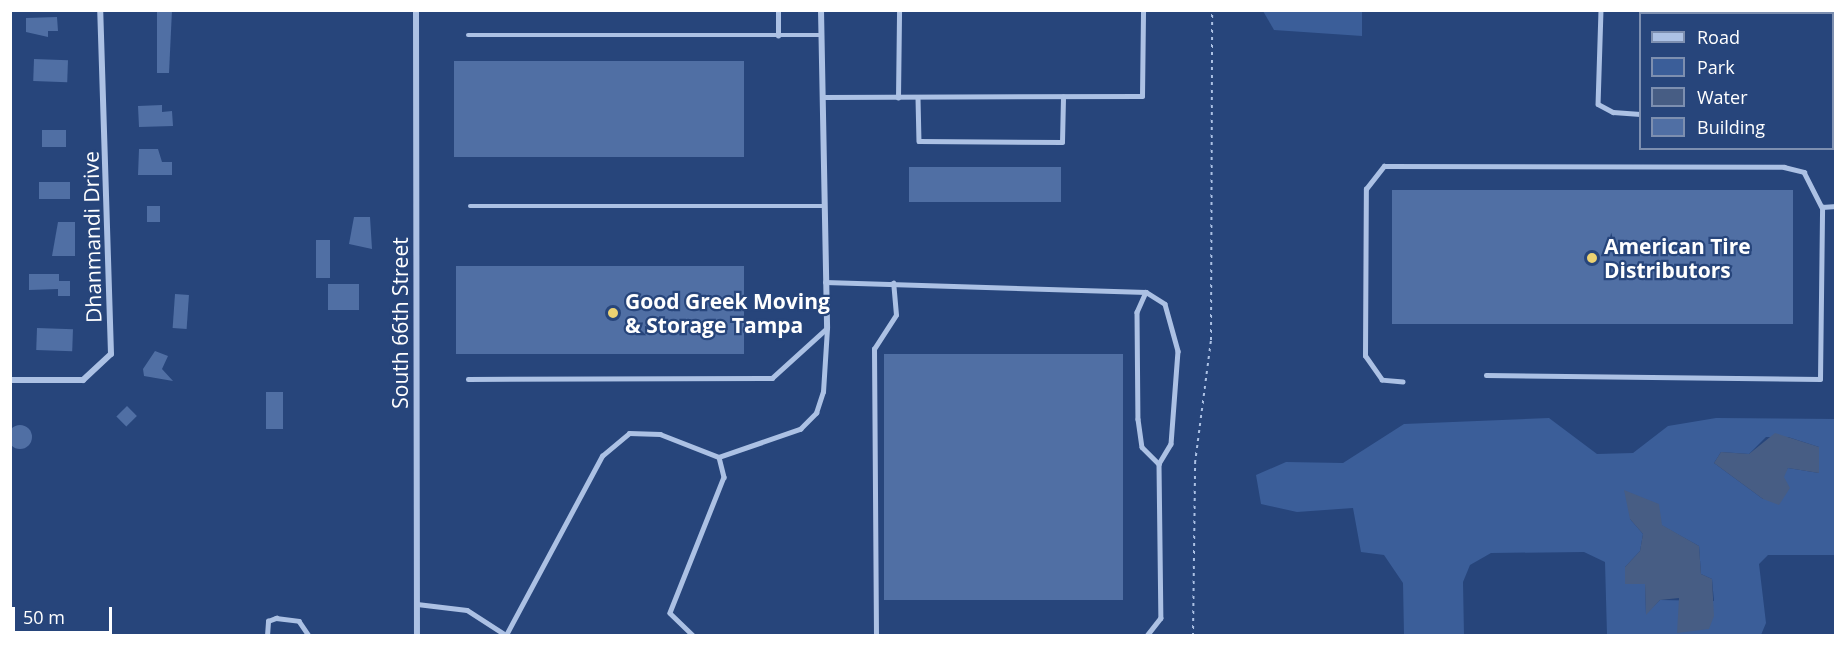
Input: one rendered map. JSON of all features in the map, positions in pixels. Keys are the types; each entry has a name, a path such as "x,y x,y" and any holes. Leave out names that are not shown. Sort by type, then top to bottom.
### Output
{"street":[{"name":"Dhanmandi Drive","path":"10,380 83,380 111,354 100,10"},
{"name":"South 66th Street","path":"416,10 417,636"},
{"path":"821,10 827,328"}],"lane":[{"path":"778,10 778,36"},
{"path":"898,98 899,10"},
{"path":"823,97 1142,96 1143,10"},
{"path":"1601,10 1598,104 1613,112 1639,114"},
{"path":"468,35 822,35"},
{"path":"918,98 919,141 1062,142 1063,97"},
{"path":"1403,382 1382,380 1365,356 1366,189 1384,166 1784,167 1804,172 1822,207 1820,379 1486,375"},
{"path":"470,206 824,206"},
{"path":"1822,207 1836,206"},
{"path":"825,282 1146,292 1165,304 1178,351 1171,444 1159,464 1161,618 1147,636"},
{"path":"876,636 874,349 896,315 893,284"},
{"path":"1146,292 1137,312 1138,419 1142,447 1159,464"},
{"path":"417,604 467,610 506,635 602,456 629,433 660,434 719,457 800,429 816,413 823,392 827,328"},
{"path":"468,379 772,378 827,328"},
{"path":"694,636 670,613 724,477 719,457"},
{"path":"267,636 268,621 276,618 300,621 309,636"}],"path":[{"path":"1193,636 1195,463 1212,340 1212,10"}],"green space":[{"path":"1263,11 1362,11 1362,36 1274,30"},
{"path":"1549,418 1597,454 1633,453 1668,426 1716,418 1835,419 1835,555 1768,555 1759,564 1766,623 1761,635 1607,635 1605,562 1584,552 1491,553 1470,565 1463,582 1464,635 1404,635 1403,583 1384,555 1361,552 1353,508 1297,512 1261,504 1256,475 1286,462 1343,463 1404,424","holes":["1766,437 1788,437 1819,447 1819,473 1788,468 1763,499 1714,463 1721,452 1749,454","1630,519 1661,525 1699,546 1701,574 1712,579 1714,601 1660,600 1646,614 1645,584 1626,584 1625,567 1640,551 1643,534"]}],"water":[{"path":"1775,433 1819,447 1819,473 1788,468 1784,477 1790,488 1779,505 1763,499 1714,463 1721,452 1749,454"},
{"path":"1624,490 1659,504 1662,525 1699,546 1701,574 1712,579 1714,616 1709,629 1677,633 1679,598 1660,600 1646,615 1645,584 1625,584 1625,567 1640,551 1643,534 1630,519"}],"building":[{"path":"157,10 172,10 169,73 157,73"},
{"path":"57,17 58,31 48,31 48,37 26,32 26,18"},
{"path":"34,59 68,60 67,82 33,81"},
{"path":"454,61 744,61 744,157 454,157"},
{"path":"162,105 162,112 172,111 173,126 139,127 138,106"},
{"path":"42,130 66,130 66,147 42,147"},
{"path":"139,149 158,149 162,162 172,162 172,175 138,175"},
{"path":"909,167 1061,167 1061,202 909,202"},
{"path":"39,182 70,182 70,199 39,199"},
{"name":"American Tire Distributors","path":"1392,190 1793,190 1793,324 1392,324"},
{"path":"147,206 160,206 160,222 147,222"},
{"path":"354,217 370,217 372,249 349,244"},
{"path":"58,222 75,222 75,256 52,256"},
{"path":"316,240 330,240 330,278 316,278"},
{"path":"456,266 744,266 744,354 456,354"},
{"path":"29,274 59,274 59,281 70,281 70,296 58,296 58,289 29,290"},
{"path":"328,284 359,284 359,310 328,310"},
{"path":"175,294 189,295 187,329 173,328"},
{"path":"37,328 73,329 72,351 36,350"},
{"path":"155,351 168,356 162,369 173,381 144,376 143,369"},
{"path":"884,354 1123,354 1123,600 884,600"},
{"path":"266,392 283,392 283,429 266,429"},
{"path":"127,406 137,416 126,427 116,417"},
{"path":"20,425 29,428 32,437 29,446 20,449 11,446 8,437 11,428"}],"place":[{"name":"American Tire Distributors","path":"1592,258"},
{"name":"Good Greek Moving & Storage Tampa","path":"613,313"}]}
